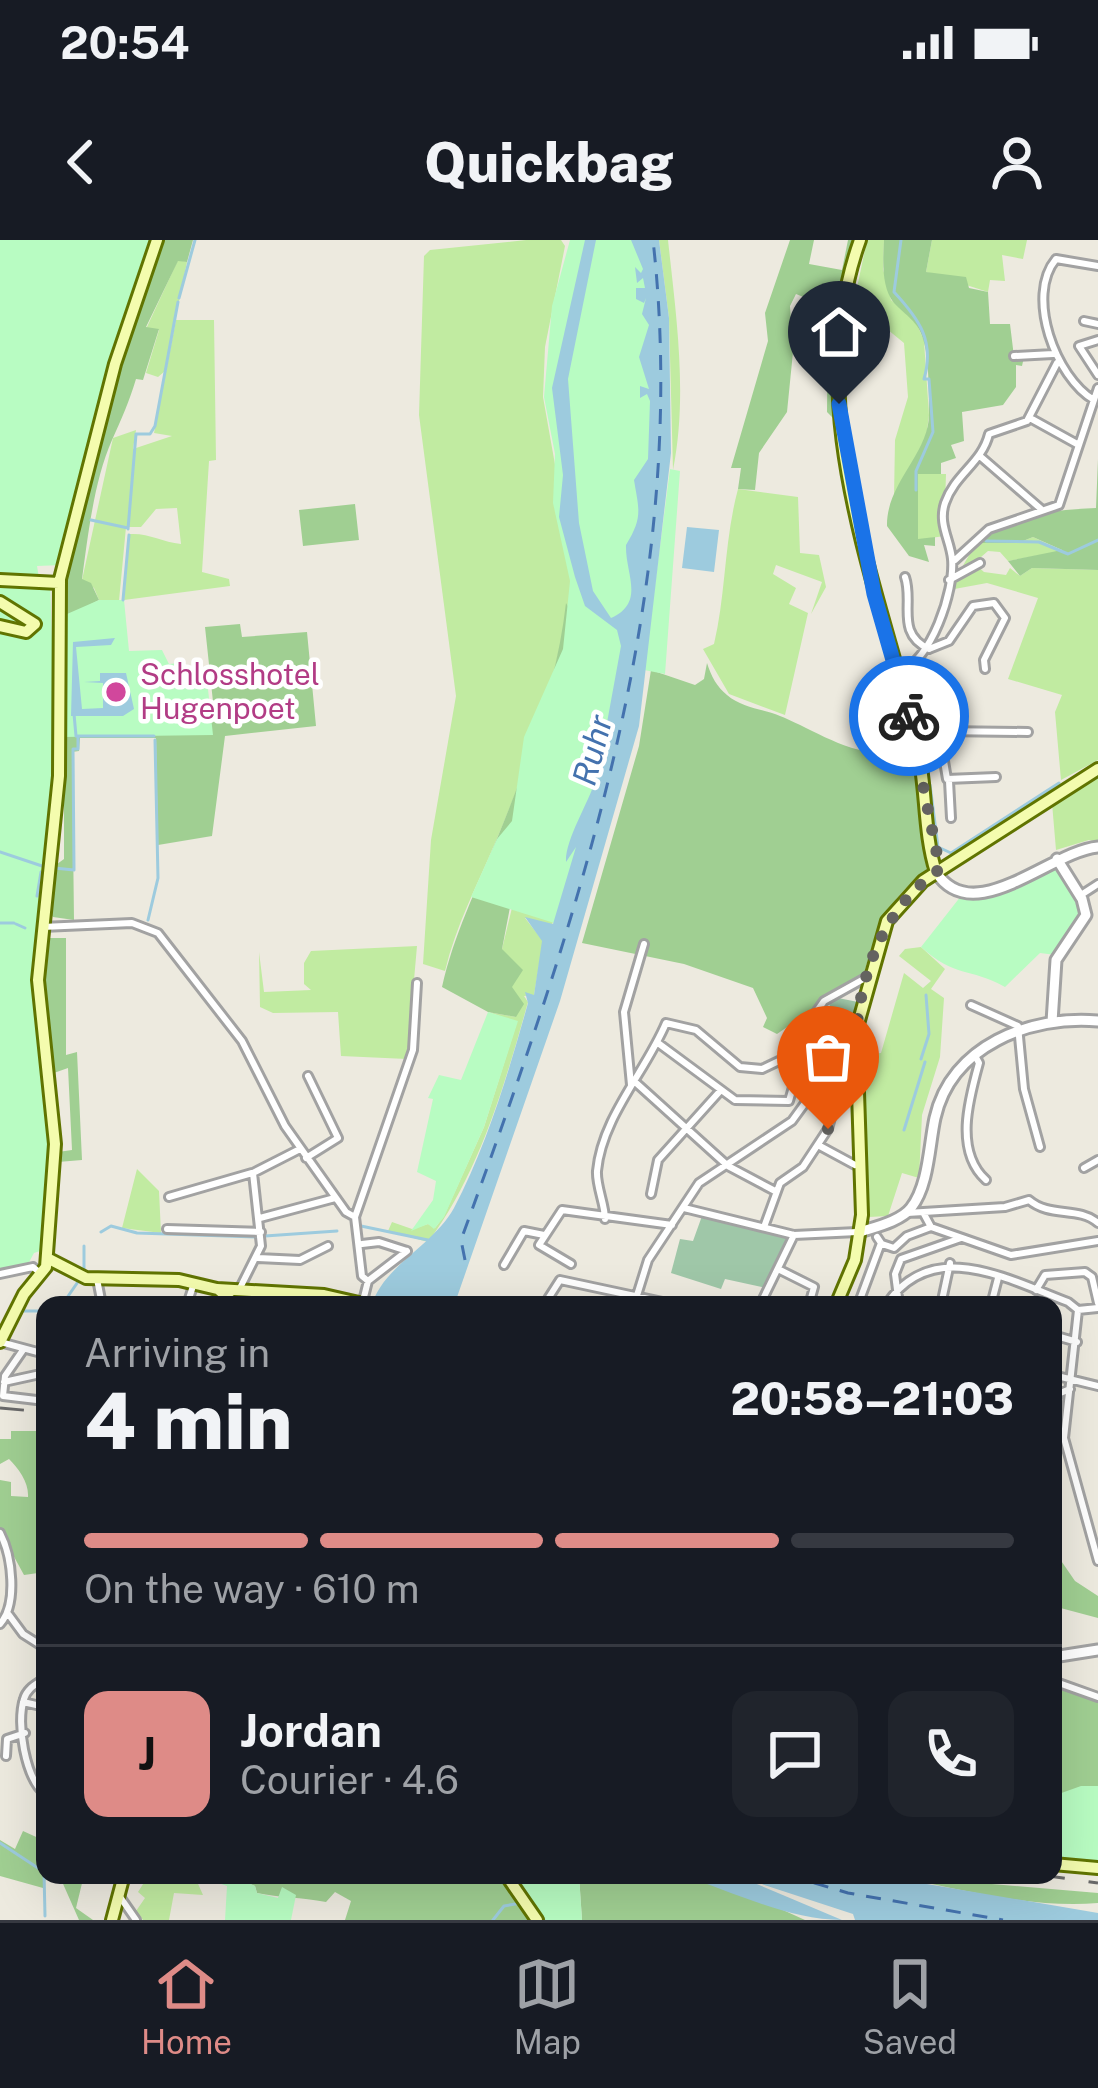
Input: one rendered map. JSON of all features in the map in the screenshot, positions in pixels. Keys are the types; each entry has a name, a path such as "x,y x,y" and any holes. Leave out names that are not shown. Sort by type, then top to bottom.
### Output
{"main road":[{"path":"0,1342 48,1266 55,1144 39,998 59,776 59,583 115,364 157,240"},
{"path":"860,240 842,312 839,404 860,530 921,763 933,846 945,871"},
{"path":"0,580 59,583"},
{"path":"0,602 35,624 26,632 0,626"},
{"path":"839,1296 863,1228 851,1047 887,921 922,881 945,871 1098,769"},
{"path":"933,846 945,871"},
{"path":"48,1266 97,1279 328,1296"},
{"path":"217,1289 226,1296"},
{"path":"239,1291 239,1296"},
{"path":"1062,1865 1098,1868"},
{"path":"112,1920 121,1884"},
{"path":"512,1884 537,1920"}],"street":[{"path":"1093,406 1058,363 1046,302 1048,269 1056,259 1098,266"},
{"path":"1084,321 1098,324"},
{"path":"1034,339 1036,355"},
{"path":"1098,340 1079,346 1098,375"},
{"path":"1014,356 1054,354"},
{"path":"989,434 1030,418 1058,363"},
{"path":"952,563 980,534 1059,505 1098,388"},
{"path":"1030,418 1077,444"},
{"path":"929,649 952,563 944,506 956,477 981,457 989,434 987,420"},
{"path":"981,457 1041,509"},
{"path":"949,580 980,563"},
{"path":"905,577 910,632 929,649"},
{"path":"895,672 949,640 973,606 994,603 1005,618 984,660 986,670"},
{"path":"915,663 939,730 951,818"},
{"path":"939,730 1028,732"},
{"path":"949,781 997,777"},
{"path":"945,871 970,894 992,892 1057,859 1098,847"},
{"path":"1052,1022 1056,960 1085,918 1080,895 1057,859"},
{"path":"1080,895 1098,884"},
{"path":"43,923 132,923 158,933 242,1041 300,1149 335,1198 355,1216"},
{"path":"644,944 624,1012 633,1083 725,1162 775,1190"},
{"path":"605,1219 597,1170 633,1083 666,1023 696,1030 746,1069 768,1068 788,1054 824,1001 869,976"},
{"path":"368,1281 362,1276 362,1244 355,1216 413,1050 417,983"},
{"path":"971,1005 1012,1021 1021,1031 1024,1089 1040,1147"},
{"path":"915,1211 943,1093 974,1054 1052,1022 1098,1021"},
{"path":"658,1043 739,1101 789,1101 798,1070 788,1054"},
{"path":"638,1296 648,1260 699,1183 725,1162 778,1134 851,1047"},
{"path":"974,1054 979,1063 968,1105 968,1138 986,1180"},
{"path":"307,1158 338,1138 308,1076"},
{"path":"764,1227 775,1190 803,1167 838,1099 836,1087 826,1079"},
{"path":"651,1194 654,1167 721,1090"},
{"path":"818,1145 855,1165"},
{"path":"170,1197 253,1173 300,1149"},
{"path":"1084,1168 1098,1160"},
{"path":"239,1291 258,1258 261,1235 253,1173"},
{"path":"260,1218 335,1198"},
{"path":"684,1208 794,1235 837,1234 915,1211 1029,1200 1045,1211 1087,1215 1098,1222"},
{"path":"571,1264 538,1245 562,1210 672,1225"},
{"path":"915,1211 931,1227 1012,1255 1098,1241"},
{"path":"861,1296 879,1240 894,1248 907,1236 931,1227"},
{"path":"837,1234 863,1228"},
{"path":"167,1229 261,1235"},
{"path":"504,1265 524,1231 544,1235"},
{"path":"764,1296 794,1235"},
{"path":"898,1296 901,1259 946,1240 971,1238"},
{"path":"362,1244 379,1242 407,1252 368,1281 364,1296"},
{"path":"258,1258 306,1259 328,1246"},
{"path":"943,1296 950,1264"},
{"path":"893,1296 928,1268 950,1264 1049,1296"},
{"path":"0,1274 48,1266"},
{"path":"778,1269 814,1287 812,1296"},
{"path":"1036,1290 1046,1275 1088,1272 1098,1305 1078,1310 1062,1302"},
{"path":"994,1296 998,1278"},
{"path":"97,1279 100,1296"},
{"path":"550,1296 560,1280 619,1296"},
{"path":"190,1296 194,1283"},
{"path":"1078,1310 1064,1438 1098,1561"},
{"path":"1062,1338 1077,1342"},
{"path":"0,1342 36,1352"},
{"path":"23,1350 4,1382 6,1397 36,1400"},
{"path":"4,1382 36,1375"},
{"path":"1062,1380 1098,1386"},
{"path":"1062,1390 1071,1384"},
{"path":"0,1533 9,1556 9,1615 36,1642"},
{"path":"0,1624 9,1615"},
{"path":"1062,1656 1098,1650"},
{"path":"36,1684 23,1702 30,1776 36,1783"},
{"path":"1062,1684 1098,1697"},
{"path":"23,1702 36,1705"},
{"path":"6,1756 7,1739 25,1733"},
{"path":"118,1894 136,1920"}],"green space":[{"path":"0,240 154,240 110,372 62,565 37,566 39,578 50,581 56,759 38,953 52,1130 46,1249 34,1253 27,1266 0,1272"},
{"path":"159,240 193,240 187,262 178,261 146,327 159,329 143,380 136,379 96,490 82,579 91,583 99,600 84,608 84,718 214,711 205,627 240,624 242,637 307,632 316,726 225,736 212,836 158,845 156,738 80,738 79,751 72,752 74,920 53,917 48,910 53,867 64,859 64,575 101,422"},
{"path":"561,240 565,246 545,347 543,397 575,577 577,845 552,925 525,918 543,941 534,995 524,996 528,1002 519,1033 476,1158 446,1216 428,1242 388,1231 392,1222 412,1229 428,1224 435,1228 444,1216 484,1127 517,1022 488,1012 516,1017 502,949 562,701 567,605 556,666 529,756 445,971 423,964 431,840 456,696 419,415 424,256 430,250"},
{"path":"570,240 649,240 659,389 633,626 567,927 471,897 497,839 512,821 524,737 563,649 570,581 553,503 555,454 544,397 552,306"},
{"path":"659,240 668,240 679,355 680,413 673,470 669,318"},
{"path":"790,240 814,240 809,264 842,270 848,240 855,240 833,342 834,419 827,412 828,307 796,294 790,306 793,352 787,412 759,453 755,490 738,489 741,468 731,468 768,341 765,313"},
{"path":"867,240 884,240 883,269 891,300 915,320 924,341 926,438 894,498 895,440 908,397 904,343 854,302"},
{"path":"884,240 932,240 926,272 966,277 969,288 988,292 990,324 1010,324 1014,357 1024,357 1022,366 1016,365 1016,387 1003,405 962,412 964,441 951,445 956,458 941,463 941,474 918,474 918,539 935,537 935,546 924,545 929,562 909,556 887,526 893,496 923,441 929,396 921,333 887,289"},
{"path":"932,240 1027,240 1023,259 1002,255 1005,281 990,280 988,292 926,272"},
{"path":"178,260 187,262 165,371 158,377 146,373 159,330 146,329"},
{"path":"176,320 214,320 216,460 209,461 202,572 229,579 230,586 124,600 130,534 181,544 177,508 156,509 141,527 126,527 119,601 99,600 94,588 82,580 113,438 136,430 133,449 172,436 154,433"},
{"path":"1098,459 1098,570 1032,568 1020,576 1008,561 1062,550 1033,537 1018,543 976,543 1017,520 1096,508"},
{"path":"670,469 680,471 665,674 644,670"},
{"path":"918,474 946,474 944,536 918,540"},
{"path":"738,489 798,497 800,553 819,555 826,587 811,614 822,582 776,565 773,574 796,588 789,604 808,613 785,715 729,694 703,649 714,644"},
{"path":"355,504 359,540 303,546 299,510"},
{"path":"1033,537 1063,551 1008,561 1000,552 988,551 974,563 984,572 1006,575 1010,568 1020,576 1032,568 1098,570 1098,760 1061,780 1055,712 1062,695 1008,679 1038,598 987,583 949,590 976,543 1018,543"},
{"path":"99,600 124,600 129,651 162,650 169,664 179,663 179,671 206,671 213,735 62,737 64,624 67,614"},
{"path":"566,603 583,634 515,881 502,949 523,970 512,987 524,1004 516,1017 488,1012 442,987 539,724"},
{"path":"707,663 720,688 739,703 843,745 877,752 891,750 903,741 885,681 891,678 920,783 927,871 902,892 885,916 864,974 777,1034 763,1027 767,1018 753,988 684,964 582,943 639,746 651,670 695,685 704,679"},
{"path":"1098,776 1098,842 1089,840 1056,850 1052,803"},
{"path":"1053,865 1081,902 1083,915 1056,955 1040,953 1005,987 943,964 921,947 961,896 992,895"},
{"path":"45,938 66,938 66,1055 77,1052 82,1160 58,1162 58,1152 72,1150 68,1068 51,1074 41,975"},
{"path":"417,946 407,1059 341,1056 338,1012 273,1013 260,1007 259,952 264,992 311,990 304,984 304,963 311,951"},
{"path":"921,947 945,969 931,989 944,998 940,1057 922,1115 919,1178 902,1173 888,1216 869,1217 861,1055 881,1053 904,973 923,988 931,981 899,956 905,949"},
{"path":"833,997 858,1002 834,1058 812,1050"},
{"path":"488,1012 518,1021 484,1127 444,1217 434,1229 428,1224 411,1231 433,1200 436,1181 417,1172 433,1099 428,1098 439,1075 461,1080"},
{"path":"137,1169 159,1191 161,1233 122,1228"},
{"path":"702,1216 788,1236 766,1288 725,1279 721,1289 671,1273 680,1239 693,1241"},
{"path":"11,1431 36,1431 36,1573 24,1575 0,1531 0,1480 11,1482 11,1496 28,1497 25,1481 13,1463 9,1459 0,1464 0,1439 11,1439"},
{"path":"1062,1562 1075,1581 1098,1596 1098,1618 1062,1608"},
{"path":"1062,1685 1098,1699 1098,1786 1062,1794"},
{"path":"1098,1786 1098,1862 1062,1859 1062,1793"},
{"path":"23,1831 36,1837 36,1884 44,1884 43,1888 0,1876 0,1840 15,1849"},
{"path":"63,1884 82,1884 76,1908 93,1920 79,1920"},
{"path":"143,1884 198,1884 203,1895 174,1893 169,1920 143,1920 136,1911 145,1898 138,1892"},
{"path":"221,1884 250,1884 257,1893 278,1898 282,1887 296,1895 291,1920 225,1920 227,1886"},
{"path":"250,1884 511,1884 536,1920 345,1920 351,1901 335,1892 326,1902 257,1893"},
{"path":"521,1884 580,1884 582,1920 545,1920"},
{"path":"580,1884 710,1884 805,1920 582,1920"},
{"path":"931,1884 1098,1893 1098,1903 1020,1900"}],"water":[{"path":"585,240 596,240 568,379 579,523 593,591 611,618 631,596 626,545 638,513 634,480 648,459 650,401 647,394 640,398 640,386 649,389 639,357 649,325 642,314 646,298 644,303 636,299 636,288 645,288 643,278 637,283 635,267 641,273 643,269 631,240 659,240 669,318 671,453 639,726 560,1001 457,1296 376,1296 397,1267 445,1221 477,1159 521,1029 528,1003 525,992 534,995 542,941 525,917 553,924 576,847 566,862 569,843 596,779 591,776 598,772 621,646 617,630 585,606 575,577 559,517 563,475 552,388"},
{"path":"687,527 719,530 714,572 682,568"},
{"path":"115,638 111,645 76,647 82,709 103,708 103,683 84,682 100,681 100,673 126,673 134,709 123,716 71,716 73,642"},
{"path":"706,1884 757,1884 842,1920 781,1910"},
{"path":"761,1884 927,1884 1098,1913 1098,1920 855,1920 853,1914"}],"waterway":[{"path":"179,298 195,240"},
{"path":"901,240 894,292 917,321 926,342 924,379 929,379 933,432 916,471 916,490"},
{"path":"128,529 136,434 150,434 155,426 178,302"},
{"path":"91,520 128,528"},
{"path":"123,600 129,535"},
{"path":"986,541 1039,542 1068,554 1098,540"},
{"path":"74,714 76,736"},
{"path":"78,736 154,736"},
{"path":"54,868 74,870 73,749 78,749 78,736"},
{"path":"148,920 158,878 155,740"},
{"path":"930,785 938,847 951,853 1059,783"},
{"path":"0,852 45,867"},
{"path":"37,896 41,872"},
{"path":"0,923 14,923"},
{"path":"16,924 25,928"},
{"path":"921,1059 929,1034 926,995"},
{"path":"904,1130 925,1062"},
{"path":"101,1232 111,1226 137,1233 258,1237"},
{"path":"361,1226 428,1240"},
{"path":"265,1236 337,1231"},
{"path":"68,1296 84,1273 84,1246"},
{"path":"18,1311 36,1311"},
{"path":"0,1843 36,1867"},
{"path":"44,1884 45,1916"},
{"path":"520,1884 530,1899"},
{"path":"493,1920 504,1906 521,1903"},
{"path":"539,1913 544,1920"}],"ferry route":[{"path":"465,1260 461,1240 546,997 583,874 616,750 640,624 656,498 661,369 653,240"},
{"path":"818,1884 1003,1920"}],"railway":[{"path":"0,1408 36,1411"},
{"path":"1062,1878 1098,1883"}],"way so far":[{"path":"828,1129 838,1091 826,1079 846,1048 855,1046 880,935 904,897 940,869 909,716"}],"place":[{"name":"Schlosshotel Hugenpoet","path":"116,692"}],"route":[{"path":"839,404 874,594 909,716"}],"water label":[{"name":"Ruhr","path":"592,750"}]}
